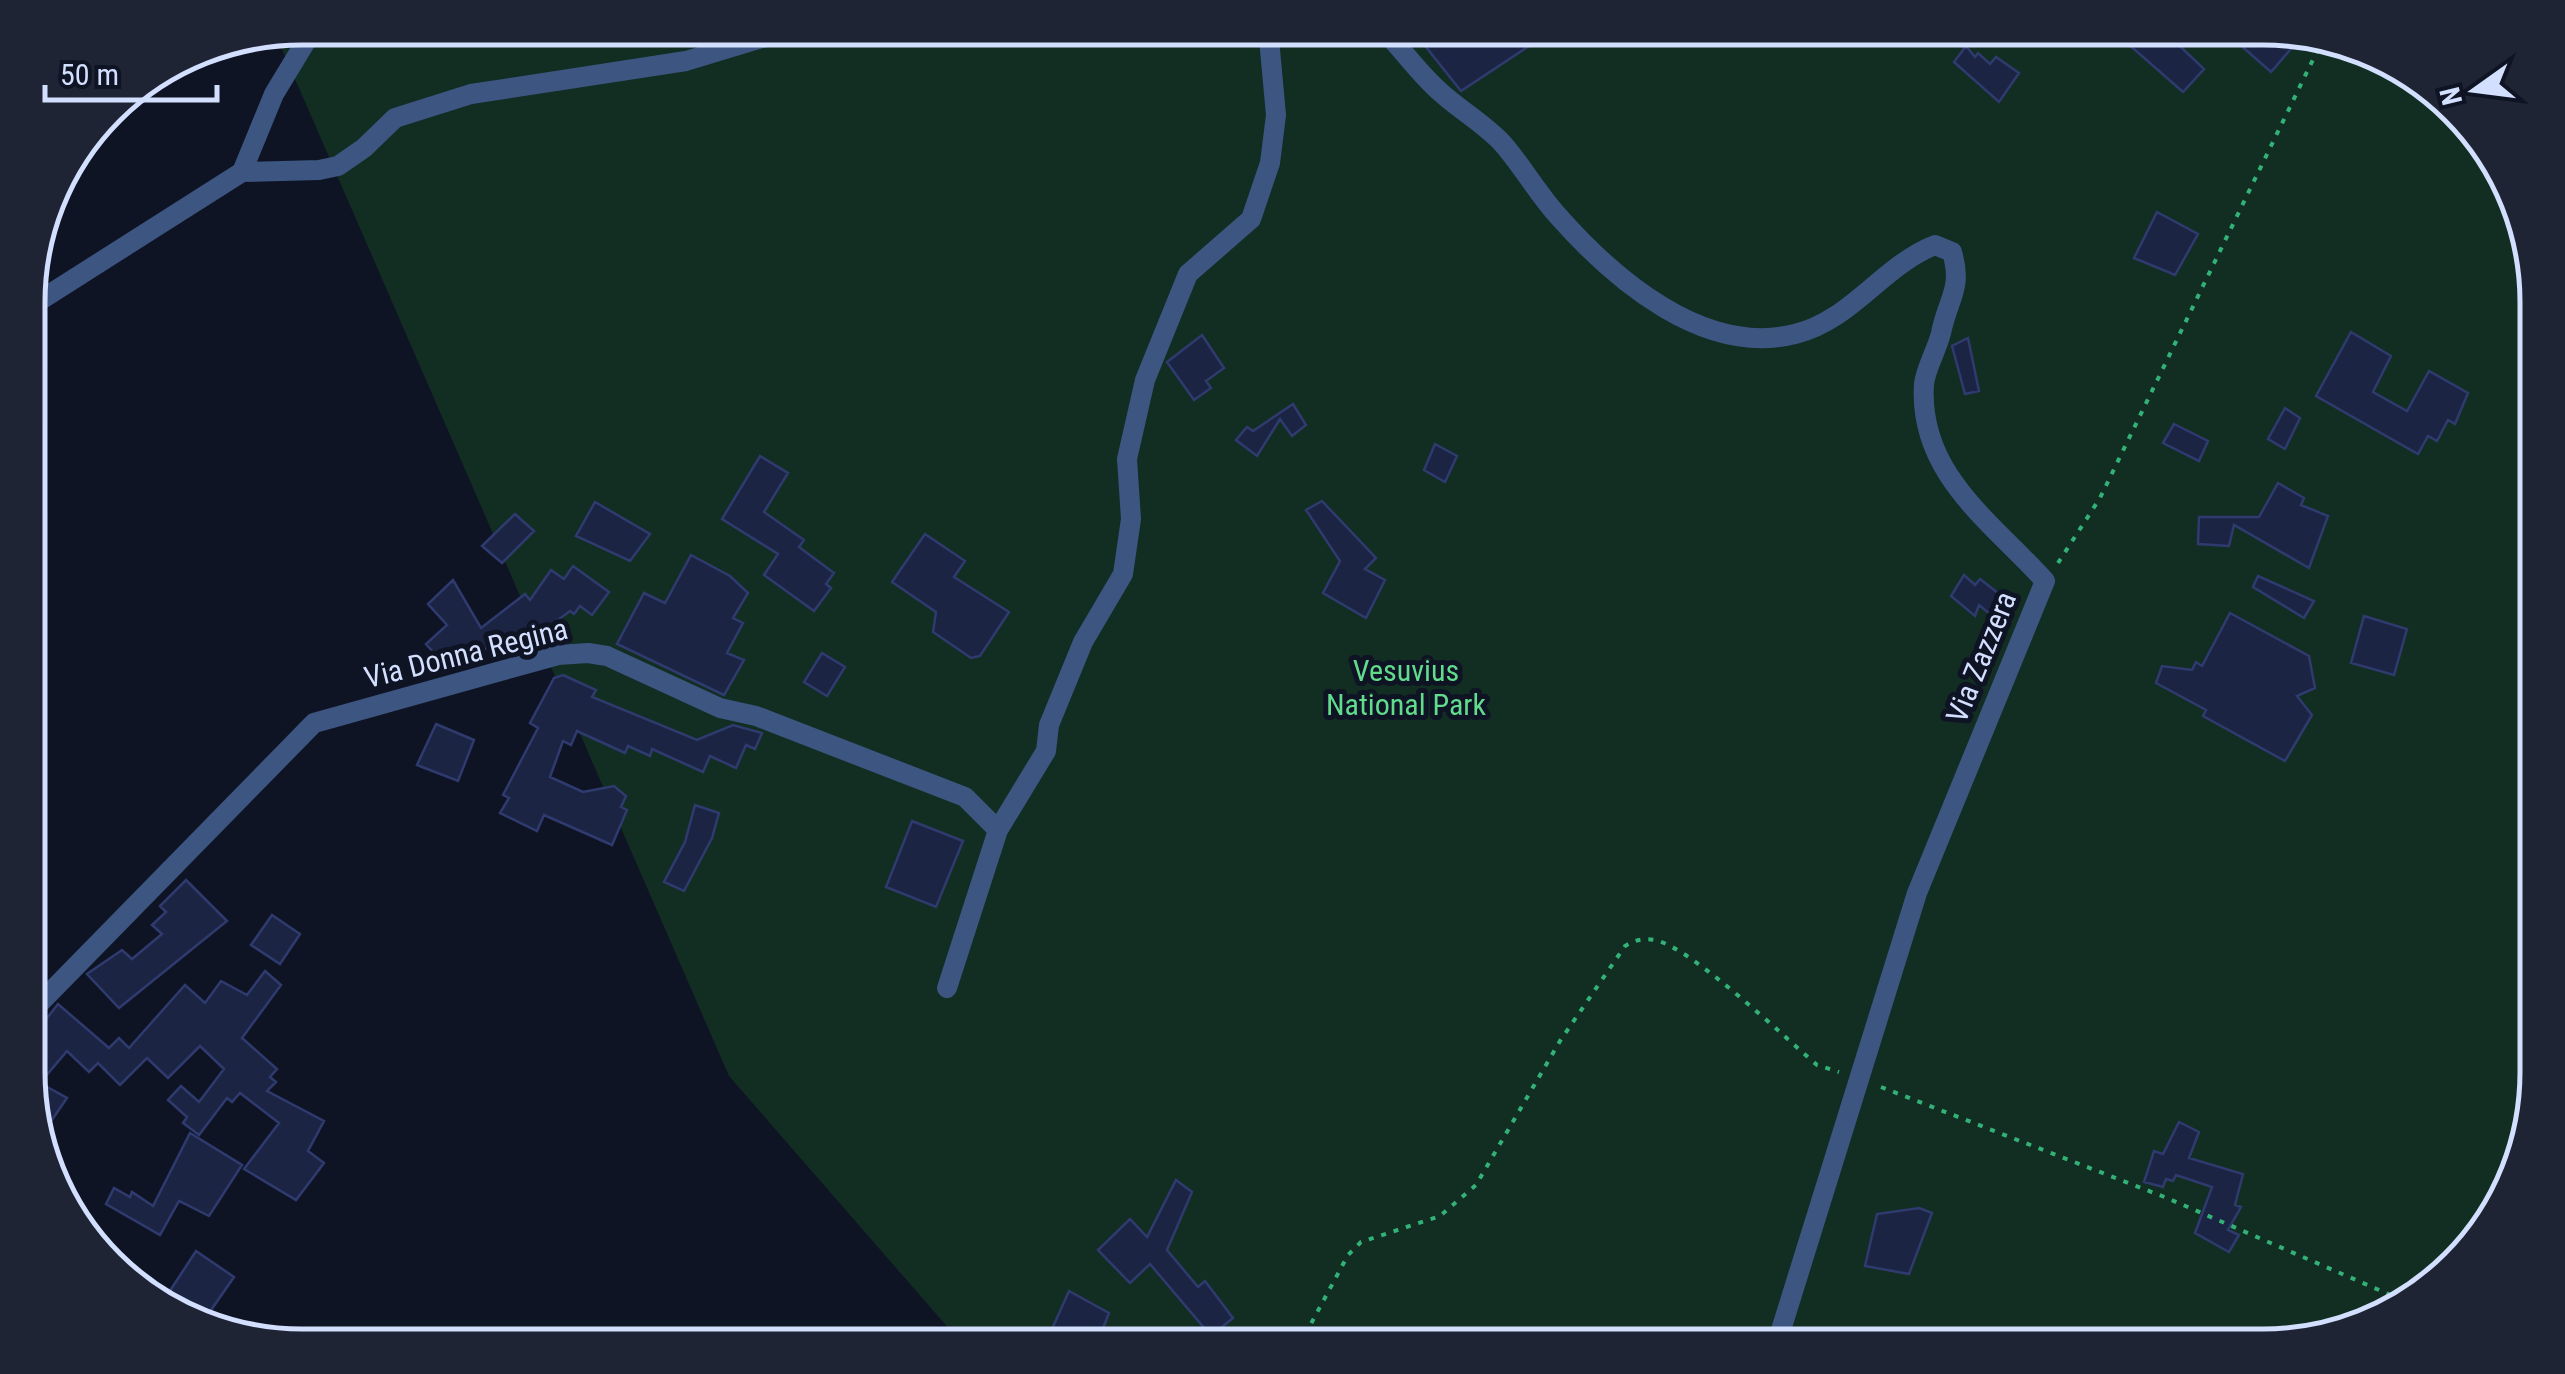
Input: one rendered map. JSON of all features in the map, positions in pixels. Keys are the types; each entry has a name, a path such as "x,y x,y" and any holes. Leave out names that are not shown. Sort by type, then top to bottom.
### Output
{"street":[{"path":"242,172 274,94 304,45"},
{"path":"46,297 242,172 338,166 395,118 471,94 686,61 739,45"},
{"path":"946,988 998,830 1046,751 1049,725 1076,658 1104,601 1124,574 1131,519 1126,458 1145,380 1188,274 1251,220 1270,164 1276,116 1270,45"},
{"name":"Via Zazzera","path":"1397,45 1434,87 1501,142 1558,216 1602,262 1660,305 1705,326 1758,338 1792,335 1827,324 1916,253 1935,245 1952,252 1960,277 1924,381 1928,430 1945,473 1962,498 2046,581 1917,892 1856,1078 1829,1184 1782,1328"},
{"name":"Via Donna Regina","path":"45,998 314,723 558,654 608,656 720,708 756,716 965,797 998,830"}],"path":[{"path":"2046,581 2100,498 2317,51"},
{"path":"1308,1328 1348,1254 1361,1242 1440,1216 1476,1185 1560,1040 1625,946 1636,939 1658,940 1691,961 1817,1065 2167,1198 2391,1295"}],"green space":[{"name":"Vesuvius National Park","path":"2263,45 2313,50 2377,71 2425,103 2425,140 2462,140 2477,159 2494,188 2511,235 2520,302 2518,1106 2494,1186 2477,1215 2433,1265 2406,1286 2346,1315 2280,1328 949,1329 729,1076 281,46"}],"building":[{"path":"1424,45 1530,45 1461,91"},
{"path":"2129,45 2179,45 2204,69 2183,92"},
{"path":"2240,45 2292,47 2271,72"},
{"path":"1966,46 1975,57 1978,53 1990,64 1996,57 2019,73 1999,102 1954,62"},
{"path":"2157,212 2198,234 2175,275 2134,258"},
{"path":"2351,332 2391,356 2373,392 2407,411 2429,371 2468,393 2455,424 2448,420 2437,441 2428,436 2418,454 2316,396"},
{"path":"1202,335 1224,368 1206,381 1211,388 1194,400 1167,362"},
{"path":"1968,338 1979,391 1965,394 1952,346"},
{"path":"1293,404 1306,425 1292,436 1280,419 1257,456 1236,440 1247,427 1253,431"},
{"path":"2285,408 2300,418 2285,449 2268,439"},
{"path":"2174,424 2208,441 2199,461 2163,443"},
{"path":"1435,444 1457,456 1445,482 1424,470"},
{"path":"760,456 788,473 764,512 804,540 799,547 834,573 826,584 831,588 814,611 764,575 778,554 722,519"},
{"path":"2278,483 2304,498 2301,505 2328,516 2309,568 2234,525 2229,546 2198,544 2199,517 2259,517"},
{"path":"1322,501 1376,558 1365,569 1385,580 1366,618 1323,593 1340,561 1306,510"},
{"path":"595,502 650,534 630,561 576,536"},
{"path":"515,514 534,531 502,563 482,546"},
{"path":"925,534 965,561 954,577 1009,612 980,656 971,658 933,632 936,612 892,582"},
{"path":"691,555 730,576 748,593 733,618 743,623 727,653 744,660 724,695 617,644 644,593 665,603"},
{"path":"573,566 609,592 592,615 580,606 574,614 570,611 512,654 499,637 466,666 450,671 426,644 447,625 428,604 453,580 481,628 525,594 530,600 551,570 564,579"},
{"path":"1964,575 1975,585 1980,579 2003,597 1990,614 1979,605 1975,616 1951,596"},
{"path":"2258,576 2314,601 2304,618 2253,587"},
{"path":"2230,613 2309,656 2315,688 2297,696 2312,715 2285,761 2203,716 2206,710 2156,683 2162,666 2192,670 2196,662 2202,666"},
{"path":"2364,616 2407,629 2394,675 2351,663"},
{"path":"822,653 845,667 827,696 804,682"},
{"path":"563,675 596,690 592,697 697,740 733,725 762,733 755,749 746,745 736,768 710,756 703,772 652,749 650,756 628,746 625,753 577,731 571,745 563,741 550,777 583,792 614,786 626,796 621,807 627,810 612,845 544,815 537,831 500,813 509,798 503,795 538,728 530,723 554,678"},
{"path":"436,724 474,740 458,781 417,765"},
{"path":"695,805 719,813 712,838 684,891 664,882 685,842"},
{"path":"912,821 963,841 936,907 886,887"},
{"path":"186,880 227,921 119,1008 87,974 122,950 132,959 162,934 152,925 166,912 160,906"},
{"path":"272,915 300,934 280,964 251,945"},
{"path":"265,971 281,985 242,1038 277,1069 270,1077 276,1082 267,1091 324,1121 308,1151 324,1163 296,1200 244,1169 279,1123 240,1093 232,1102 227,1098 199,1135 183,1123 187,1117 168,1100 181,1086 199,1102 224,1069 200,1046 168,1078 147,1058 120,1085 98,1063 89,1072 67,1051 45,1077 45,1021 58,1004 109,1048 119,1038 129,1048 185,985 205,1003 221,981 247,995"},
{"path":"46,1086 67,1098 50,1122"},
{"path":"2179,1122 2199,1132 2189,1158 2243,1174 2235,1205 2241,1207 2228,1230 2239,1235 2229,1252 2195,1233 2212,1187 2176,1175 2173,1181 2166,1179 2163,1187 2144,1182 2154,1151 2163,1154"},
{"path":"190,1133 242,1165 209,1216 179,1201 160,1235 106,1204 114,1188 130,1197 132,1192 153,1206"},
{"path":"1176,1180 1192,1192 1167,1250 1198,1287 1205,1281 1233,1318 1220,1329 1205,1329 1150,1264 1130,1283 1098,1250 1130,1219 1147,1237"},
{"path":"1919,1208 1932,1213 1909,1274 1865,1266 1877,1214"},
{"path":"196,1251 234,1277 210,1311 169,1292"},
{"path":"1069,1291 1109,1313 1103,1329 1052,1329"}]}
